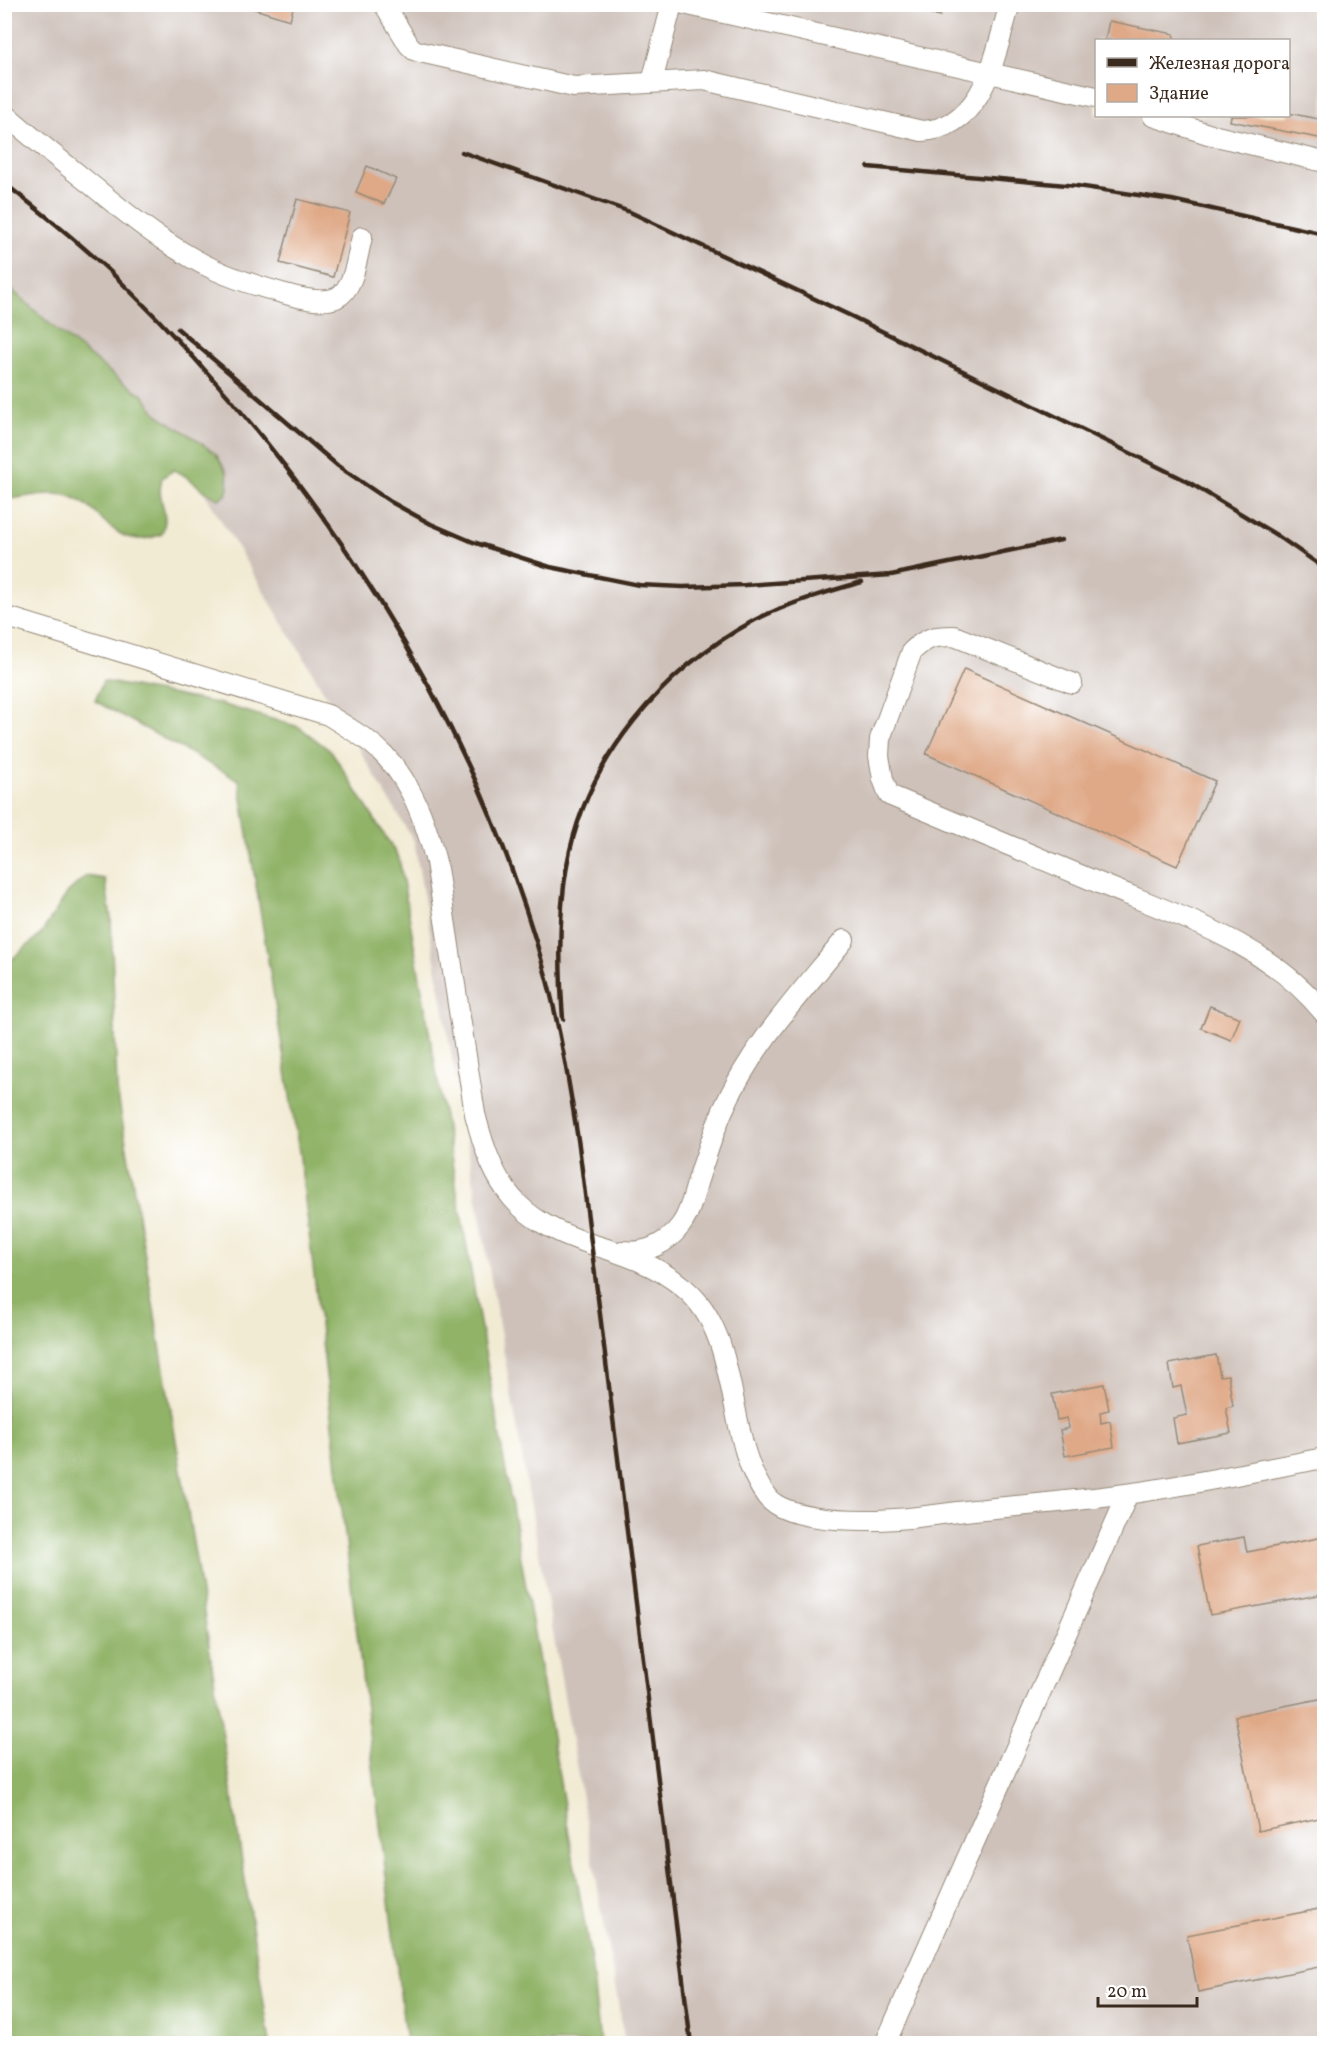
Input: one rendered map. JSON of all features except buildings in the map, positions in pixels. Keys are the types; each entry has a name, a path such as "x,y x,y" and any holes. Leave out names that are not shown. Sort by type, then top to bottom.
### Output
{"lane":[{"path":"384,4 409,45 420,52 574,87 704,80 908,130 922,131 934,131 947,127 967,113 979,95 988,74 1010,4"},
{"path":"652,82 672,4"},
{"path":"684,4 1095,97"},
{"path":"4,113 47,150 159,237 193,259 246,283 290,296 325,300 336,298 350,284 362,237"},
{"path":"1156,117 1209,134 1324,162"},
{"path":"4,616 328,715 369,741 396,769 410,790 426,825 436,862 475,1114 484,1149 507,1192 533,1217 569,1236 613,1250 658,1269 692,1294 705,1311 716,1334 724,1356 743,1439 754,1475 769,1500 795,1513 821,1518 868,1520 1128,1494 1324,1458"},
{"path":"1072,683 954,636 936,636 923,641 912,651 880,739 879,756 883,779 889,795 1233,940 1292,979 1313,998 1324,1013"},
{"path":"613,1250 633,1253 648,1250 665,1240 681,1224 690,1208 720,1119 739,1078 764,1040 844,940"},
{"path":"885,2043 1128,1494"}],"shaded area":[{"path":"5,5 1324,5 1324,2043 625,2043 414,841 175,444 5,298"}],"green space":[{"path":"5,284 58,331 120,380 143,395 158,415 216,454 227,473 226,495 219,499 174,470 162,478 160,495 165,519 162,534 145,539 130,538 119,533 89,507 65,495 42,494 5,500"},
{"path":"103,681 221,704 299,727 332,752 399,858 591,1960 600,2043 406,2043 300,1158 239,780 95,701"},
{"path":"86,876 105,879 111,918 117,1089 195,1554 270,2043 5,2043 5,965 41,934 68,892"}],"railway":[{"path":"462,152 630,212 851,316 1185,480 1278,536 1324,568"},
{"path":"868,167 1077,186 1172,200 1324,234"},
{"path":"4,183 105,267 191,354 258,432 321,514 379,600 430,690 476,782 515,878 546,976 565,1061 579,1146 691,2044"},
{"path":"178,329 338,466 391,502 431,524 473,542 550,567 639,585 683,587 745,585 891,575 1061,540"},
{"path":"563,1019 560,942 567,865 577,826 591,789 610,754 633,722 660,692 689,664 721,641 755,620 781,608 862,582"}]}
